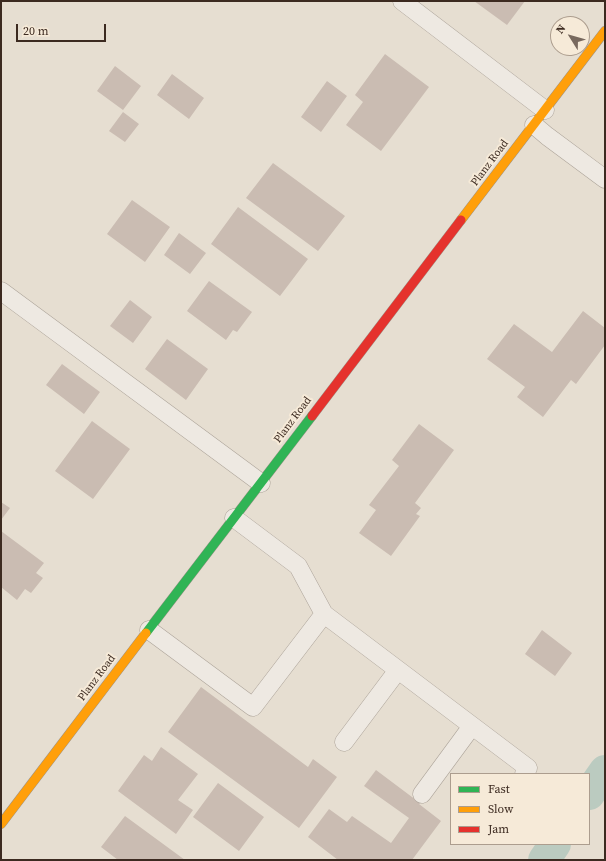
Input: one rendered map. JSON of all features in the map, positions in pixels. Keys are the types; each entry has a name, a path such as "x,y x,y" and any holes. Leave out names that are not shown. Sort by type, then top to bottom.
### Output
{"street":[{"name":"Planz Road","path":"1,824 605,31"}],"lane":[{"path":"402,1 545,110"},
{"path":"534,125 605,180"},
{"path":"1,291 261,483"},
{"path":"234,518 298,566 324,614 528,768 525,773"},
{"path":"149,630 253,707 324,614"},
{"path":"344,742 398,670"},
{"path":"422,794 472,726"}],"building":[{"path":"474,1 525,1 507,25"},
{"path":"385,54 429,87 381,151 346,125 363,102 355,95"},
{"path":"115,66 141,86 123,110 97,91"},
{"path":"172,74 204,98 189,119 157,95"},
{"path":"327,81 347,96 321,132 301,117"},
{"path":"123,112 139,124 125,142 109,131"},
{"path":"273,163 345,216 318,251 246,198"},
{"path":"132,200 170,227 145,262 107,234"},
{"path":"238,207 308,259 280,296 211,244"},
{"path":"179,233 206,253 190,274 164,255"},
{"path":"209,281 252,312 237,332 233,330 226,340 187,311"},
{"path":"130,300 152,317 133,343 110,326"},
{"path":"583,311 605,328 605,345 576,384 571,380 543,417 517,397 525,387 487,359 514,324 552,352"},
{"path":"167,339 208,369 186,400 145,369"},
{"path":"62,364 100,392 84,414 46,385"},
{"path":"92,421 130,449 93,499 55,471"},
{"path":"419,424 454,450 415,503 421,508 416,514 420,516 391,556 359,533 376,510 369,505 399,466 392,460"},
{"path":"1,502 10,508 1,520"},
{"path":"1,531 44,563 36,573 43,578 31,593 25,589 17,600 1,587"},
{"path":"542,630 572,653 555,676 525,654"},
{"path":"201,687 308,767 313,759 337,777 299,828 168,732"},
{"path":"161,747 198,774 178,800 193,810 176,834 118,791 144,755 152,761"},
{"path":"376,770 441,821 412,860 338,860 308,837 329,809 347,822 352,816 391,843 409,818 364,786"},
{"path":"218,783 264,817 239,851 193,817"},
{"path":"125,816 185,860 118,860 101,847"}],"waterway":[{"path":"590,793 605,771"},
{"path":"544,860 554,845"}],"traffic: fast":[{"path":"146,633 312,416"}],"traffic: slow":[{"path":"461,220 605,31"},
{"path":"1,824 146,633"}],"traffic: jam":[{"path":"312,416 461,220"}]}
